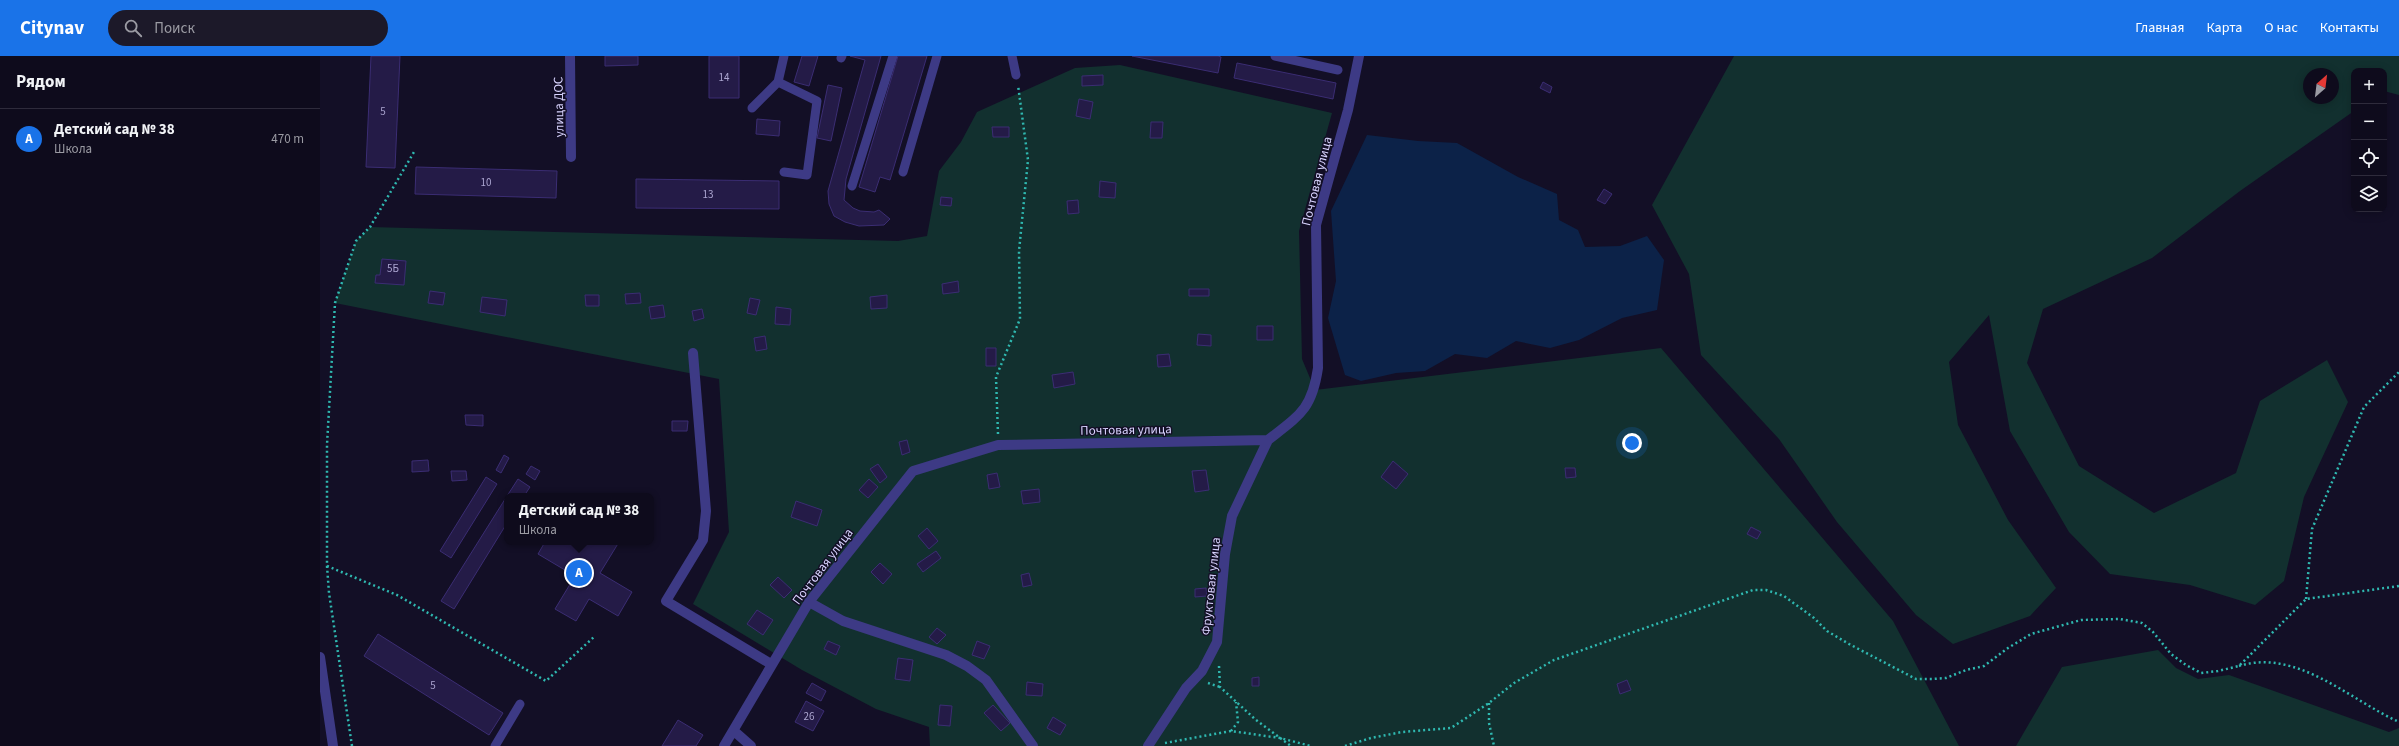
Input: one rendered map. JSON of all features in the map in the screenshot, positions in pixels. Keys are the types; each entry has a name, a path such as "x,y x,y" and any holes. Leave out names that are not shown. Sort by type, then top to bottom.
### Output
{"street":[{"name":"улица ДОС","path":"570,56 571,157"},
{"name":"Почтовая улица","path":"724,746 734,731 771,664 809,602 913,471 998,445 1268,440 1302,414 1314,390 1318,346 1316,225 1348,110 1359,56"},
{"path":"693,353 706,511 703,540 666,601 771,664"},
{"name":"Фруктовая улица","path":"1149,745 1186,688 1202,671 1217,642 1225,554 1232,516 1268,440"},
{"path":"809,602 843,621 946,655 968,666 986,680 1033,746"},
{"path":"320,657 334,746"},
{"path":"734,731 751,746"}],"lane":[{"path":"752,108 778,82 784,56"},
{"path":"852,186 893,56"},
{"path":"903,172 937,56"},
{"path":"1012,56 1016,75"},
{"path":"1275,56 1338,70"},
{"path":"778,82 817,101 807,175 784,172"},
{"path":"495,746 520,704"}],"path":[{"path":"998,445 996,377 1020,319 1019,251 1028,160 1016,75"},
{"path":"352,746 329,594 327,566 327,445 335,303 356,241 370,227 414,152"},
{"path":"2306,600 2312,529 2364,407 2399,372"},
{"path":"327,566 398,595 546,681 595,636"},
{"path":"2239,666 2306,600 2399,586"},
{"path":"1345,746 1402,732 1451,728 1490,703 1514,683 1554,660 1752,590 1766,590 1784,596 1814,618 1827,631 1916,679 1946,678 1966,670 1984,666 2008,648 2031,634 2081,620 2120,619 2142,623 2153,632 2171,654 2201,673 2239,666 2255,661 2299,668 2399,722"},
{"path":"1219,664 1220,687 1256,720 1291,746"},
{"path":"1231,731 1238,722 1236,701"},
{"path":"1490,703 1489,723 1494,746"},
{"path":"1149,745 1182,742 1231,731 1280,738 1311,746"}],"green space":[{"path":"1734,56 2399,56 2399,95 2387,92 2387,68 2351,68 2351,113 2240,191 2152,258 2043,309 2027,363 2079,466 2154,513 2236,473 2260,401 2327,360 2348,402 2304,497 2284,581 2255,605 2190,585 2110,574 2069,532 2010,431 1989,315 1949,362 1958,425 2008,520 2056,588 2030,616 1953,644 1916,615 1837,522 1779,439 1701,355 1689,274 1652,205"},
{"path":"1120,65 1332,113 1299,231 1302,359 1315,390 1661,348 1893,621 1959,746 930,746 929,727 876,709 802,670 693,604 729,532 719,379 335,303 356,241 370,227 898,241 927,236 939,171 961,142 977,112 1075,68"},
{"path":"2158,650 2176,668 2198,679 2229,675 2389,732 2399,728 2399,746 2016,746 2062,667"}],"water":[{"path":"1367,135 1418,141 1457,143 1518,177 1557,194 1559,220 1578,230 1585,247 1620,246 1647,236 1664,260 1657,310 1622,318 1579,340 1550,348 1516,341 1487,358 1455,354 1425,371 1396,373 1361,381 1345,375 1328,318 1336,281 1331,211"}],"building":[{"path":"371,56 400,56 395,168 366,167"},
{"path":"605,56 638,56 638,65 605,66"},
{"path":"709,56 739,56 739,98 709,98"},
{"path":"802,56 818,56 809,86 794,82"},
{"path":"850,56 881,56 846,179 844,200 853,208 860,211 874,212 879,210 890,219 884,225 859,226 845,222 834,216 829,204 828,191 865,60"},
{"path":"898,56 927,56 890,180 880,177 875,192 859,187"},
{"path":"1132,56 1218,56 1221,57 1218,73"},
{"path":"1237,63 1336,83 1333,99 1234,78"},
{"path":"1103,75 1103,85 1082,86 1082,76"},
{"path":"1543,82 1552,87 1550,93 1540,88"},
{"path":"828,85 842,88 831,141 817,138"},
{"path":"1079,99 1093,102 1090,119 1076,116"},
{"path":"757,119 780,121 779,136 756,134"},
{"path":"1151,122 1163,122 1162,138 1150,138"},
{"path":"992,127 1009,127 1009,137 993,137"},
{"path":"416,167 557,171 556,198 415,194"},
{"path":"636,179 779,181 779,209 636,208"},
{"path":"1100,181 1116,183 1115,198 1099,197"},
{"path":"1604,189 1612,194 1605,204 1597,200"},
{"path":"941,197 952,198 951,206 940,205"},
{"path":"1078,200 1079,213 1068,214 1067,201"},
{"path":"382,259 406,261 404,285 375,283 376,275 380,275"},
{"path":"958,281 959,292 943,294 942,284"},
{"path":"1189,289 1209,289 1209,296 1189,296"},
{"path":"430,291 445,293 443,305 428,303"},
{"path":"640,293 641,303 626,304 625,294"},
{"path":"585,295 599,295 599,306 586,306"},
{"path":"887,295 887,308 871,309 870,297"},
{"path":"482,297 507,300 505,316 480,312"},
{"path":"750,298 760,300 756,315 747,313"},
{"path":"663,305 665,317 651,319 649,307"},
{"path":"776,307 791,309 790,325 775,324"},
{"path":"702,309 704,318 694,321 692,311"},
{"path":"1257,326 1273,326 1273,340 1257,340"},
{"path":"1198,334 1211,335 1211,346 1197,345"},
{"path":"765,336 767,349 756,351 754,338"},
{"path":"986,348 996,348 996,366 986,366"},
{"path":"1169,354 1171,366 1158,367 1157,355"},
{"path":"1073,372 1075,384 1054,388 1052,375"},
{"path":"465,415 483,415 483,426 466,425"},
{"path":"672,421 688,421 687,431 672,431"},
{"path":"907,440 910,452 902,455 899,442"},
{"path":"504,455 509,458 501,473 496,470"},
{"path":"428,460 429,471 412,472 412,461"},
{"path":"1393,461 1408,474 1396,489 1381,477"},
{"path":"878,464 887,477 880,483 870,469"},
{"path":"531,466 540,471 535,480 526,474"},
{"path":"1565,468 1575,468 1576,477 1566,478"},
{"path":"1206,470 1209,490 1195,492 1192,471"},
{"path":"451,471 466,471 467,480 452,481"},
{"path":"997,473 1000,487 989,489 987,475"},
{"path":"486,477 497,484 451,558 440,551"},
{"path":"518,479 530,487 526,493 509,493"},
{"path":"869,479 878,487 868,498 859,490"},
{"path":"1039,489 1040,502 1023,504 1021,491"},
{"path":"504,501 504,528 454,609 441,601"},
{"path":"796,501 822,510 817,526 791,517"},
{"path":"1751,527 1761,532 1757,539 1747,534"},
{"path":"927,528 938,541 929,549 918,536"},
{"path":"543,545 576,545 582,549 584,545 617,545 600,573 632,592 618,616 589,599 576,621 555,609 575,576 538,554"},
{"path":"936,551 941,558 923,572 917,564"},
{"path":"880,563 892,574 883,584 871,572"},
{"path":"1029,573 1032,585 1023,587 1021,575"},
{"path":"778,577 792,590 784,598 770,585"},
{"path":"1206,588 1207,596 1195,597 1195,589"},
{"path":"757,610 773,620 763,635 747,624"},
{"path":"937,628 946,635 937,644 929,637"},
{"path":"378,634 503,713 489,735 364,656"},
{"path":"828,641 840,646 836,655 824,649"},
{"path":"977,641 990,646 984,659 972,655"},
{"path":"898,658 913,660 910,681 895,679"},
{"path":"1259,677 1259,686 1252,686 1252,678"},
{"path":"1627,680 1631,690 1620,694 1617,684"},
{"path":"1027,682 1043,684 1042,696 1026,695"},
{"path":"812,683 826,691 821,701 806,693"},
{"path":"806,701 824,711 813,731 795,722"},
{"path":"940,705 952,706 950,726 938,725"},
{"path":"993,705 1010,723 1001,731 984,713"},
{"path":"1053,717 1066,725 1060,735 1047,728"},
{"path":"678,720 703,735 696,746 662,746"}],"place":[{"name":"Детский сад № 38","path":"579,573"}]}
